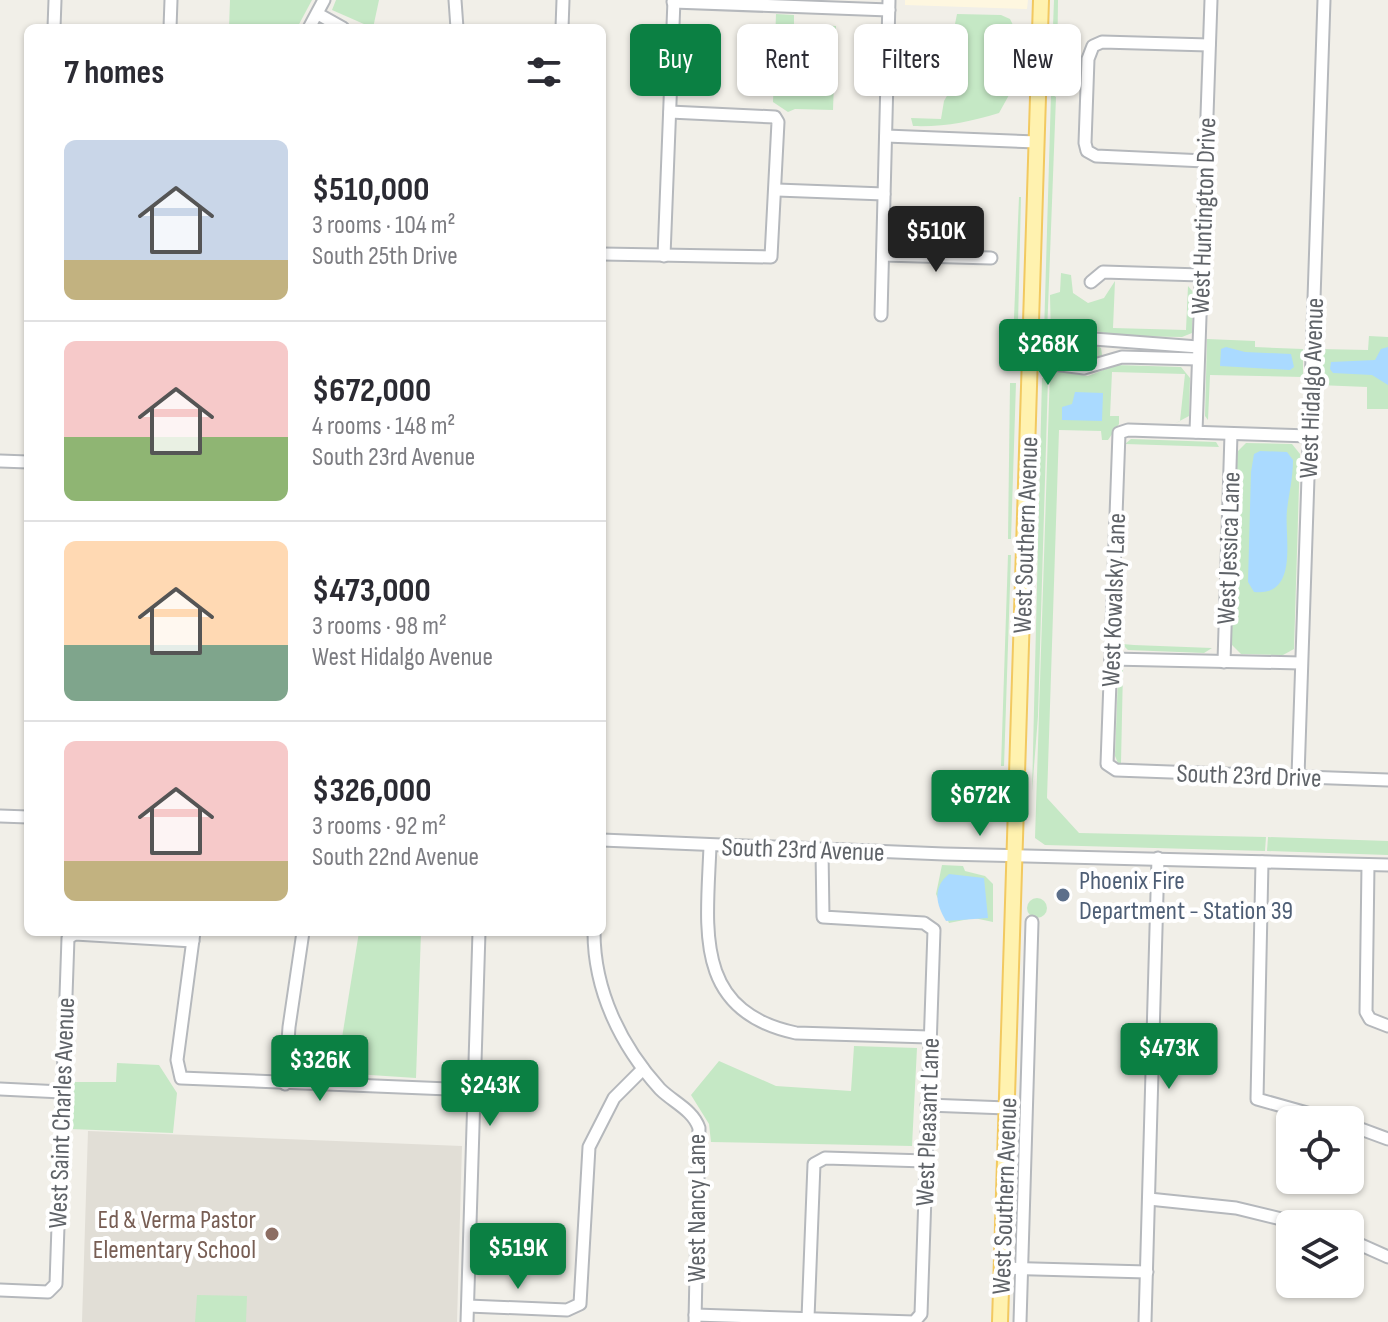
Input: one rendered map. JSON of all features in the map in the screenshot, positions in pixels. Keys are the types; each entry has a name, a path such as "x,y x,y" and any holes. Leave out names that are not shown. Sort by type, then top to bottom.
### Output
{"main road":[{"name":"West Southern Avenue","path":"1000,1322 1041,0"}],"street":[{"path":"54,24 55,0"},
{"path":"170,24 171,0"},
{"path":"312,24 324,0"},
{"path":"455,0 457,24"},
{"path":"562,24 563,0"},
{"name":"West Huntington Drive","path":"1196,432 1211,0"},
{"name":"West Hidalgo Avenue","path":"1298,776 1324,0"},
{"path":"664,256 674,1 889,5 881,315"},
{"path":"318,14 336,24"},
{"path":"1205,161 1096,156 1087,151 1089,49 1102,42 1209,45"},
{"path":"606,254 767,260 771,257 777,190 778,122 775,117 670,112"},
{"path":"886,136 1037,142"},
{"path":"777,190 884,194"},
{"path":"883,255 991,258"},
{"path":"1091,282 1103,272 1201,275"},
{"path":"1030,356 1064,350 1094,339 1198,353"},
{"path":"1030,356 1088,368 1122,357 1198,353"},
{"name":"West Kowalsky Lane","path":"1110,769 1117,443 1120,432 1196,432"},
{"path":"1196,432 1310,436"},
{"name":"West Jessica Lane","path":"1224,662 1231,434"},
{"path":"0,461 24,462"},
{"path":"1111,659 1301,663"},
{"name":"South 23rd Drive","path":"1110,769 1388,780"},
{"path":"0,816 24,817"},
{"name":"South 23rd Avenue","path":"606,840 822,850 1388,865"},
{"path":"710,846 706,934 709,955 722,985 745,1010 778,1029 929,1037"},
{"name":"West Pleasant Lane","path":"808,1318 919,1319 934,933 931,924 827,919 821,916 822,850"},
{"path":"1145,1322 1158,858"},
{"path":"1262,862 1257,1099 1282,1106"},
{"path":"1368,865 1366,1012 1370,1019 1388,1026"},
{"name":"West Southern Avenue","path":"1020,1322 1032,922"},
{"name":"West Saint Charles Avenue","path":"0,1290 54,1289 66,946 70,936"},
{"name":"West Saint Charles Avenue","path":"166,936 194,937"},
{"path":"285,1084 289,1027 302,936"},
{"path":"467,1322 479,936"},
{"name":"West Nancy Lane","path":"594,936 601,988 620,1034 643,1069 694,1117 699,1128 695,1319"},
{"path":"194,937 181,1013 178,1076 189,1081 473,1090"},
{"path":"1010,1022 1029,1022"},
{"path":"468,1306 567,1310 580,1304 589,1147 614,1098 643,1069"},
{"path":"0,1089 62,1092"},
{"path":"927,1105 1007,1108"},
{"path":"1364,1130 1388,1139"},
{"path":"695,1319 808,1318 813,1167 820,1159 926,1161"},
{"path":"1149,1199 1236,1208 1276,1218"},
{"path":"1364,1246 1388,1257"},
{"path":"1001,1268 1147,1272"}],"shaded area":[{"path":"905,0 1028,0 1027,9 905,5"},
{"name":"Ed & Verma Pastor Elementary School","path":"88,1131 462,1146 457,1322 82,1322"}],"green space":[{"path":"230,0 312,0 299,24 229,24"},
{"path":"336,0 379,0 374,24 364,24 332,10"},
{"path":"1054,0 1058,0 1058,24 1053,24"},
{"path":"776,14 794,15 794,24 776,24"},
{"path":"957,14 1001,15 1010,19 1012,24 984,24 984,96 1008,96 999,113 957,123 913,126 911,118 941,119 947,96 968,96 968,24 955,24"},
{"path":"773,96 834,96 833,110 795,109 788,112 773,102"},
{"path":"1051,96 1054,96 1047,334 1044,334"},
{"path":"1019,197 1017,366 1012,366"},
{"path":"1061,273 1071,275 1073,293 1088,303 1104,298 1115,281 1113,328 1186,330 1188,286 1193,292 1192,333 1182,337 1120,336 1096,331 1070,342 1051,341 1050,295 1060,292"},
{"path":"1369,336 1388,337 1388,409 1367,409 1367,387 1318,385 1320,349 1368,350"},
{"path":"1207,339 1255,341 1255,347 1303,349 1303,377 1210,375 1208,420 1205,416"},
{"path":"1095,344 1101,348 1102,355 1093,362 1053,356 1079,353"},
{"path":"1116,365 1181,367 1190,378 1189,416 1180,421 1185,374 1112,372 1110,416 1119,416 1119,424 1108,440 1102,440 1101,431 1059,430 1047,798 1079,833 1266,837 1265,851 1045,845 1035,838 1050,370 1088,376"},
{"path":"1042,378 1048,378 1038,716 1032,792"},
{"path":"1010,383 1016,383 1011,539 1008,539"},
{"path":"1131,439 1216,442 1219,447 1125,444"},
{"path":"1246,443 1292,444 1300,454 1294,649 1283,655 1241,654 1231,644 1237,452"},
{"path":"1008,555 1011,555 1004,766 1001,766"},
{"path":"1122,644 1212,648 1204,653 1128,650"},
{"path":"1123,669 1121,763 1118,763 1115,756 1118,677"},
{"path":"1268,837 1388,841 1388,855 1267,851"},
{"path":"942,865 963,866 965,871 985,876 993,884 993,922 974,918 949,923 936,894"},
{"path":"1037,898 1044,901 1047,908 1044,915 1037,918 1030,915 1027,908 1030,901"},
{"path":"358,936 421,936 416,1078 340,1073 341,1044"},
{"path":"854,1046 917,1048 912,1146 711,1142 709,1124 691,1095 719,1061 776,1086 851,1091"},
{"path":"117,1063 159,1065 177,1093 173,1133 70,1129 72,1082 116,1082"},
{"path":"197,1295 247,1296 246,1322 195,1322"}],"water":[{"path":"1226,347 1245,352 1291,354 1294,367 1290,370 1220,366 1221,349"},
{"path":"1388,347 1388,385 1372,375 1333,373 1330,369 1331,362 1375,360 1381,349"},
{"path":"1075,392 1103,393 1102,421 1062,420 1062,407 1072,404"},
{"path":"1260,451 1287,452 1293,460 1293,467 1287,510 1287,563 1284,575 1278,585 1269,591 1254,592 1248,582 1251,472 1254,454"},
{"path":"949,874 984,878 988,918 946,921 937,896 940,885"}],"place":[{"name":"Phoenix Fire Department - Station 39","path":"1063,895"},
{"name":"Ed & Verma Pastor Elementary School","path":"272,1234"}]}
